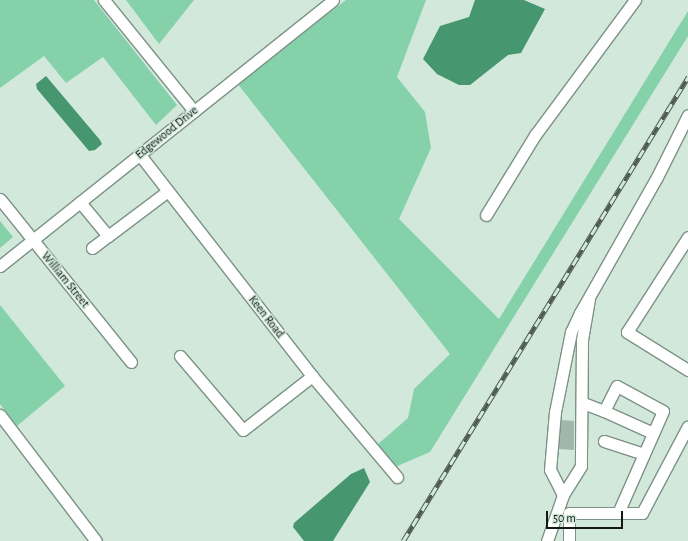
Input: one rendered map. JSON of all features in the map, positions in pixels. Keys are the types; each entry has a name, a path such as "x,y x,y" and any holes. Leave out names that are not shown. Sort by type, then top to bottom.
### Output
{"street":[{"path":"104,0 194,111"},
{"name":"Edgewood Drive","path":"0,266 333,0"},
{"path":"486,215 535,135 634,0"},
{"path":"569,541 569,513 563,496 550,470 555,412 571,332 688,115"},
{"name":"Keen Road","path":"140,155 312,376 397,477"},
{"path":"92,248 168,191"},
{"name":"William Street","path":"0,199 131,362"},
{"path":"80,202 108,236"},
{"path":"688,237 627,332 688,370"},
{"path":"547,541 563,496 581,466 583,403 582,340 589,299"},
{"path":"180,356 243,430 312,376"},
{"path":"604,411 617,386 663,411 618,513"},
{"path":"583,403 653,433"},
{"path":"0,415 96,541"},
{"path":"569,513 642,513 688,426"},
{"path":"604,441 644,454"}],"shaded area":[{"path":"0,0 94,0 177,105 156,125 103,57 66,83 44,56 0,88"},
{"path":"126,0 194,0 159,44"},
{"path":"346,0 426,0 397,77 425,112 431,148 399,219 499,319 688,11 688,36 430,452 395,467 377,445 408,418 414,389 450,354 237,83"},
{"path":"475,0 524,0 545,9 521,53 508,55 470,85 459,85 437,74 423,59 440,26 469,17"},
{"path":"46,76 100,140 102,144 95,150 89,151 37,89 36,84"},
{"path":"0,221 13,237 0,248"},
{"path":"0,305 65,386 17,426 0,404"},
{"path":"364,468 370,482 333,541 304,541 293,527 294,523 351,474"}],"building":[{"path":"561,420 574,421 574,450 559,449"}],"railway":[{"path":"403,541 688,77"}]}
